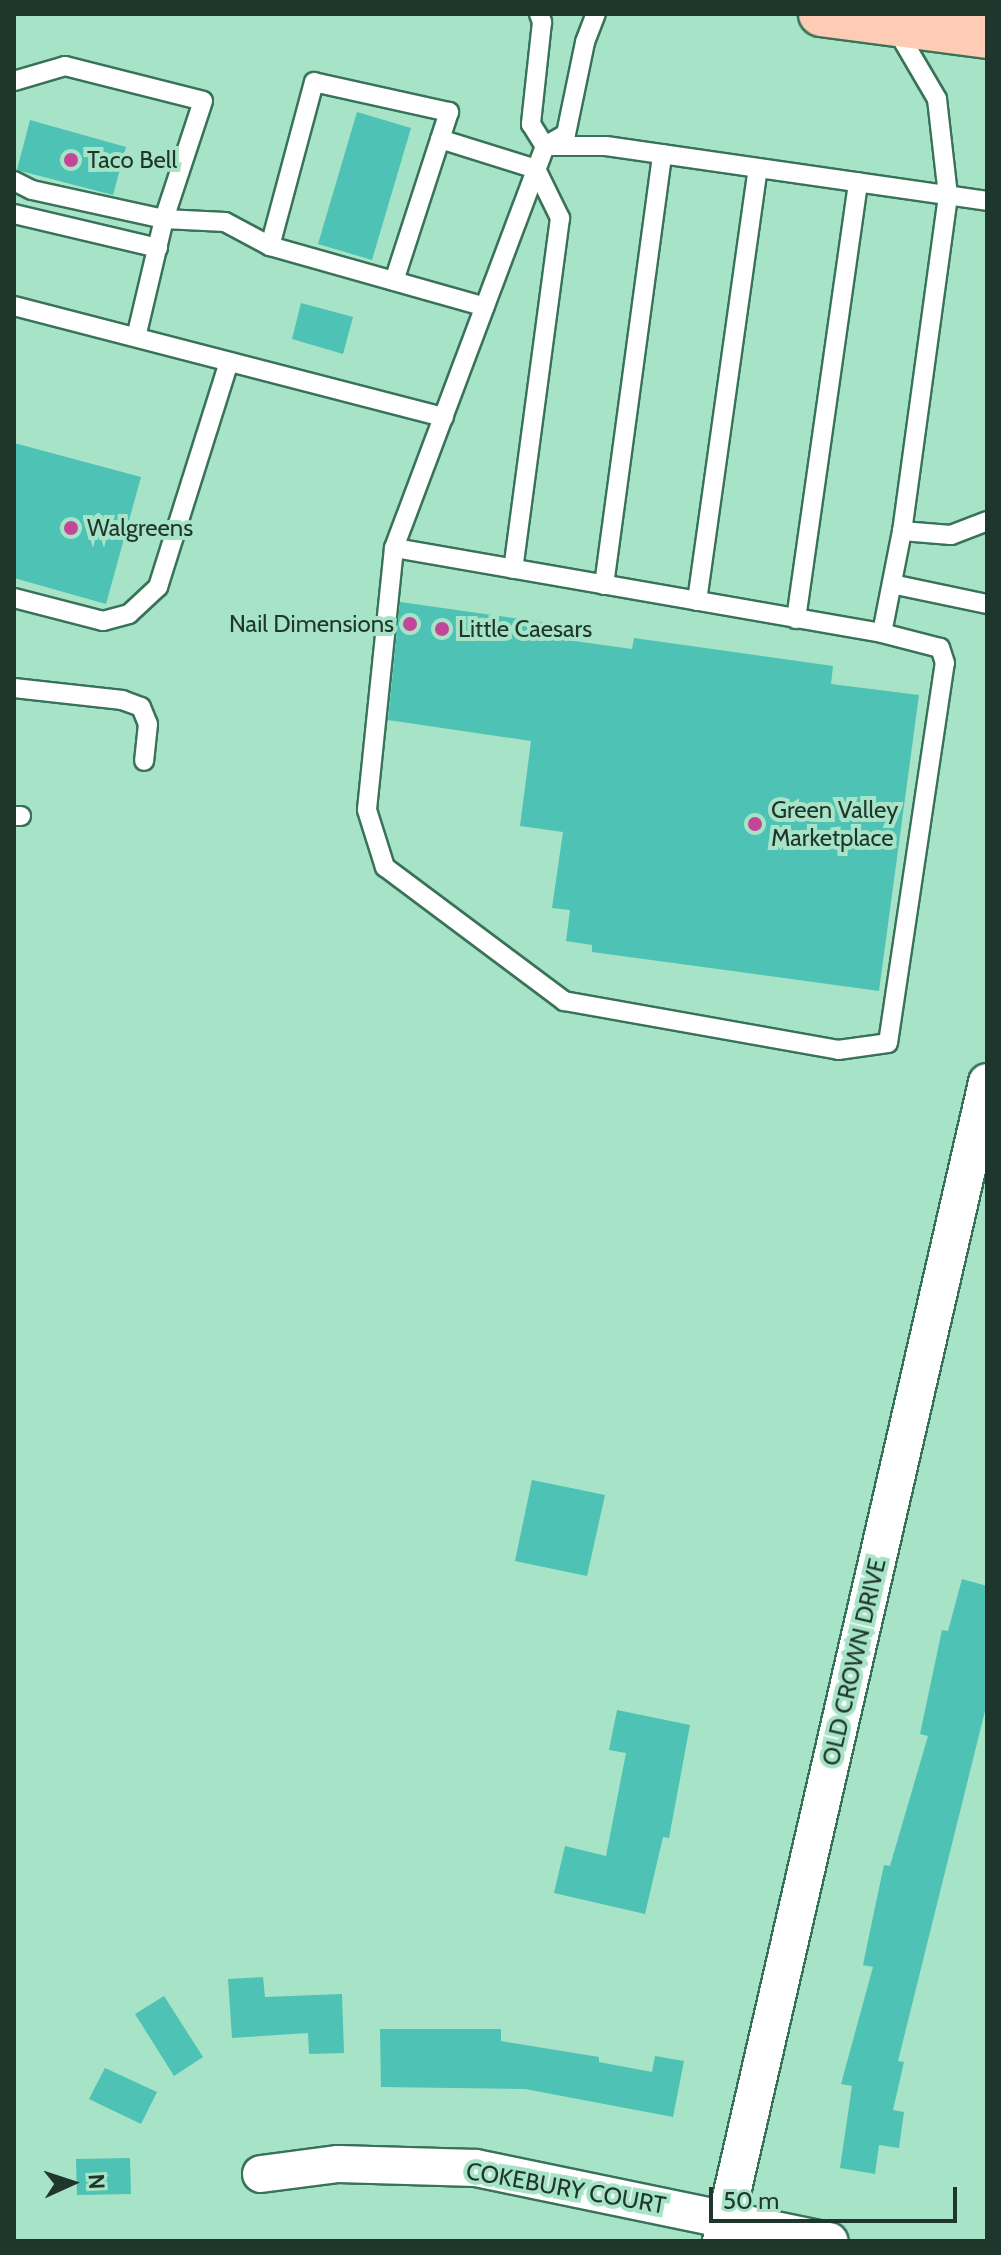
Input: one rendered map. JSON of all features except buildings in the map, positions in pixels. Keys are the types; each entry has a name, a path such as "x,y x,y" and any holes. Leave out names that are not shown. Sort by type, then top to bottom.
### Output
{"main road":[{"path":"821,14 987,36"}],"street":[{"name":"OLD CROWN DRIVE","path":"723,2230 987,1082"},
{"name":"COKEBURY COURT","path":"261,2174 338,2164 476,2168 723,2230 830,2241"}],"lane":[{"path":"539,14 542,22 531,124 545,146"},
{"path":"394,548 882,633 940,648 945,663 888,1043 838,1050 564,1001 385,867 367,810 394,548 545,146 566,134 585,42 596,14"},
{"path":"882,633 902,531 948,196 937,99 893,23"},
{"path":"14,81 65,66 203,101 164,219 136,337"},
{"path":"270,246 314,82 449,112 394,281"},
{"path":"440,139 536,169 560,218 513,569"},
{"path":"545,146 606,146 987,201"},
{"path":"604,585 662,154"},
{"path":"697,601 758,168"},
{"path":"14,181 32,190 164,219 225,222 270,246 485,307"},
{"path":"796,619 858,182"},
{"path":"14,214 158,248"},
{"path":"14,306 444,417"},
{"path":"14,598 103,621 129,614 158,587 229,362"},
{"path":"902,531 951,535 987,521"},
{"path":"892,584 987,604"},
{"path":"14,688 122,700 141,707 148,724 144,761"}],"place":[{"name":"Taco Bell","path":"71,160"},
{"name":"Walgreens","path":"71,528"},
{"name":"Nail Dimensions","path":"410,624"},
{"name":"Little Caesars","path":"442,629"},
{"name":"Green Valley Marketplace","path":"755,824"}]}
